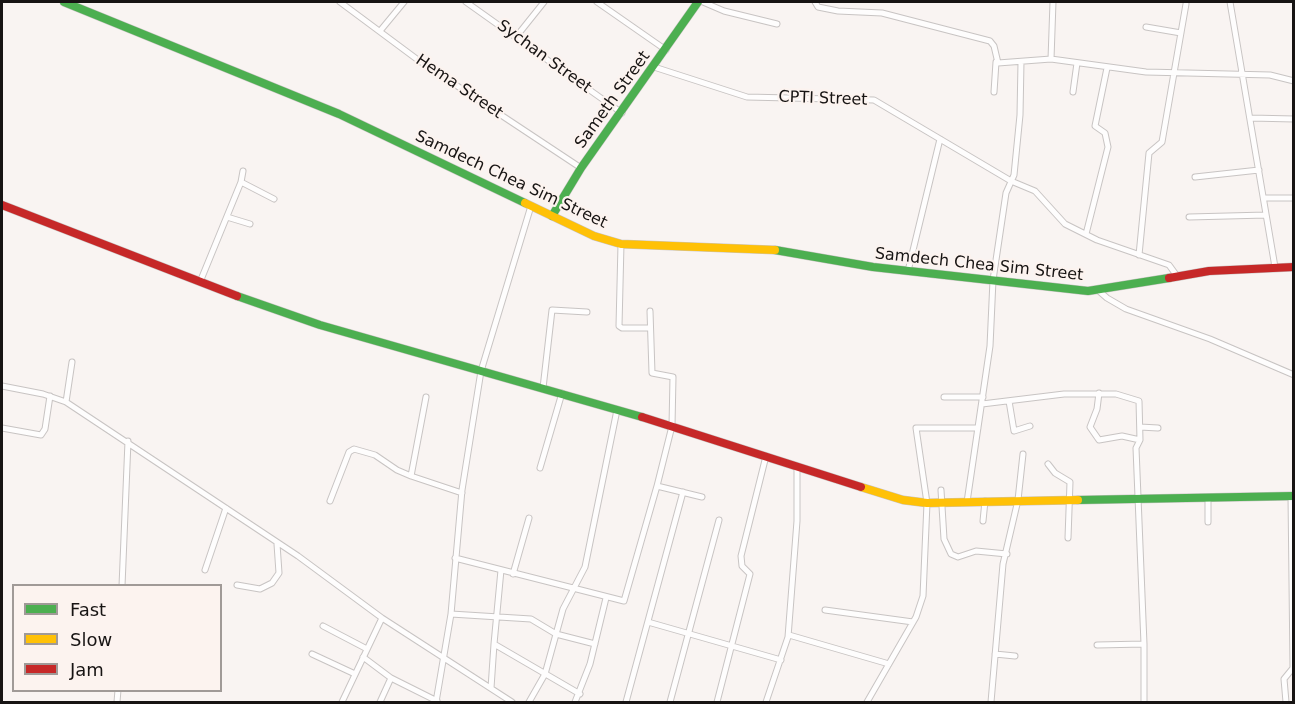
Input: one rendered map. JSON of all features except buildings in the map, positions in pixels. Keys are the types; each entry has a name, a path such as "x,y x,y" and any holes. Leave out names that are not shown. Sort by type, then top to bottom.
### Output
{"street":[{"name":"Samdech Chea Sim Street","path":"64,2 339,114 594,236 621,244 785,250 908,272 1099,291 1219,270 1293,267"},
{"name":"Hema Street","path":"340,2 434,71 581,168"},
{"path":"380,31 404,2"},
{"name":"Sychan Street","path":"466,2 622,113"},
{"path":"516,37 544,2"},
{"path":"597,2 666,50"},
{"name":"Sameth Street","path":"552,216 581,168 622,113 698,2"},
{"path":"702,2 777,24"},
{"path":"815,2 818,7 838,11 882,13 990,41 994,46 996,62 994,92"},
{"path":"1051,59 1053,2"},
{"path":"1230,2 1275,267"},
{"path":"1139,255 1149,153 1162,142 1186,4"},
{"path":"1146,27 1180,33"},
{"path":"996,62 1051,59 1107,69 1270,75 1293,81"},
{"path":"967,502 990,346 993,280 1020,115 1021,62"},
{"path":"1073,92 1077,63"},
{"name":"CPTI Street","path":"654,66 747,97 871,99 1011,181 1035,191 1065,224 1172,267 1177,276"},
{"path":"1086,234 1108,147 1105,133 1095,126 1107,69"},
{"path":"1251,118 1293,119"},
{"path":"908,272 940,139"},
{"path":"1195,177 1259,170"},
{"path":"200,282 241,182 243,171"},
{"path":"241,182 274,199"},
{"path":"1264,198 1293,198"},
{"path":"2,205 200,282 320,325 672,426 903,500 942,503 1292,496 1293,668 1284,679 1286,702"},
{"path":"363,657 391,678 436,701 451,614 462,493 481,371 531,206"},
{"path":"1189,217 1266,215"},
{"path":"227,217 250,224"},
{"path":"621,244 619,326 622,328 650,328"},
{"path":"1099,291 1126,309 1210,339 1293,375"},
{"path":"543,388 552,310 587,312"},
{"path":"455,558 573,590 624,601 672,426 673,377 652,373 650,311"},
{"path":"66,402 72,362"},
{"path":"2,386 50,396 66,402 128,441 323,574 382,618 512,702"},
{"path":"540,468 562,393"},
{"path":"1099,393 1097,409 1090,426 1099,440 1122,436 1140,440"},
{"path":"982,404 1055,394 1116,394 1138,399 1140,440 1136,448 1140,498 1144,702"},
{"path":"2,428 41,435 45,429 50,396"},
{"path":"411,476 426,397"},
{"path":"944,398 983,397"},
{"path":"1009,401 1014,431 1030,426"},
{"path":"529,702 545,674 563,609 585,567 617,410"},
{"path":"1140,427 1158,428"},
{"path":"867,702 913,622 924,591 927,503 916,428 978,428"},
{"path":"122,584 128,441"},
{"path":"330,501 349,452 354,449 375,455 397,470 411,476 462,493"},
{"path":"991,702 1004,564 1018,500 1023,454"},
{"path":"717,702 750,574 742,566 741,556 766,456"},
{"path":"1048,464 1055,473 1070,482 1068,538"},
{"path":"766,702 789,635 797,521 797,466"},
{"path":"657,486 702,497"},
{"path":"941,490 944,539 951,554 958,557 976,551 1007,554"},
{"path":"626,702 683,492"},
{"path":"1208,498 1208,522"},
{"path":"983,521 985,501"},
{"path":"205,570 226,508"},
{"path":"513,574 529,518"},
{"path":"670,702 718,519"},
{"path":"237,585 260,589 272,583 279,573 277,544"},
{"path":"491,688 501,570"},
{"path":"575,702 580,694 595,644 606,598"},
{"path":"825,610 913,622"},
{"path":"451,614 531,619 556,634 595,644"},
{"path":"342,702 382,618"},
{"path":"648,622 780,660"},
{"path":"323,626 367,649"},
{"path":"789,635 890,664"},
{"path":"494,644 580,694"},
{"path":"1097,645 1144,644"},
{"path":"312,654 355,674"},
{"path":"995,654 1015,656"},
{"path":"380,702 391,678"}],"traffic: fast":[{"path":"64,2 339,114 525,203"},
{"path":"552,216 581,168 698,2"},
{"path":"775,250 873,267 1088,291 1169,278"},
{"path":"237,296 320,325 642,417"},
{"path":"1078,500 1294,496"}],"traffic: slow":[{"path":"525,203 594,236 621,244 775,250"},
{"path":"861,487 903,500 927,503 1078,500"}],"traffic: jam":[{"path":"2,205 237,296"},
{"path":"1169,278 1209,271 1294,267"},
{"path":"642,417 861,487"}]}
